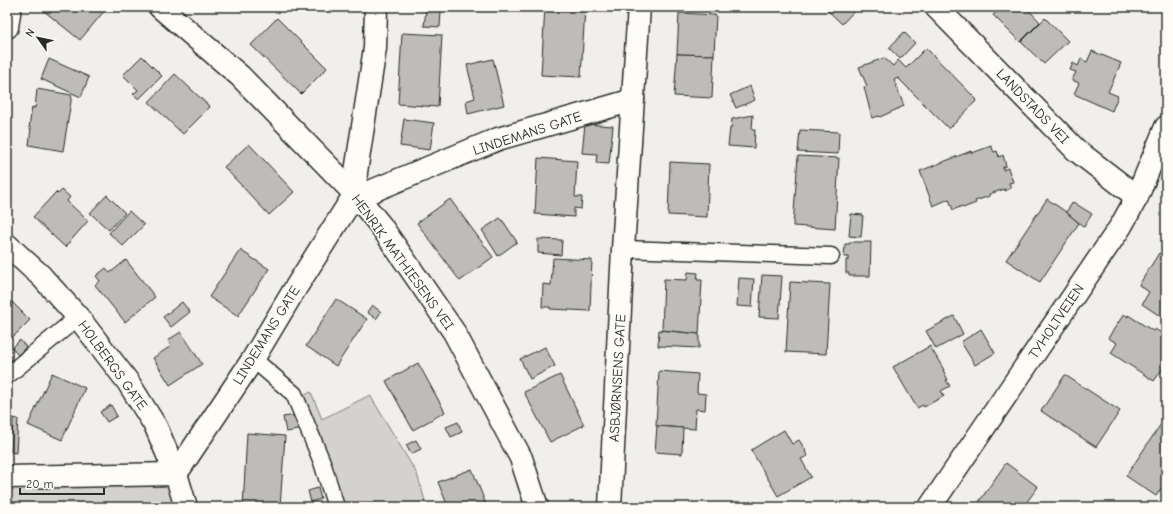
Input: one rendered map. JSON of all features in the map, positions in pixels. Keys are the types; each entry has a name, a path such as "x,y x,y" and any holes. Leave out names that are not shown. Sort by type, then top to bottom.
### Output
{"street":[{"path":"7,27 10,7"},
{"name":"HENRIK MATHIESENS VEI","path":"160,7 240,76 355,194 381,226 454,332 521,458 537,507"},
{"name":"LINDEMANS GATE","path":"176,474 253,359 297,285 355,194 356,172 375,48 376,7"},
{"name":"ASBJØRNSENS GATE","path":"610,507 623,248 638,7"},
{"name":"LANDSTADS VEI","path":"936,7 1076,150 1137,197"},
{"name":"LINDEMANS GATE","path":"355,194 372,190 498,139 633,100"},
{"name":"TYHOLTVEIEN","path":"930,507 1121,226 1137,197 1166,128"},
{"name":"HOLBERGS GATE","path":"7,245 41,276 78,317 128,382 156,427 176,474 186,507"},
{"path":"7,477 176,474"}],"lane":[{"path":"623,248 831,256"},
{"path":"7,378 78,317"},
{"path":"253,359 294,394 322,462 336,507"}],"shaded area":[{"path":"311,392 322,419 370,395 417,474 427,507 336,507 296,399"},
{"path":"176,474 186,507 7,507 7,477"}],"building":[{"path":"48,7 103,7 106,9 80,40 44,11"},
{"path":"436,7 435,11 405,8"},
{"path":"545,7 585,8 581,77 541,75"},
{"path":"824,7 858,7 842,24"},
{"path":"1002,7 1026,7 1040,22 1020,42 993,15"},
{"path":"426,10 441,11 440,27 424,26"},
{"path":"679,13 716,15 714,55 677,54"},
{"path":"277,18 327,68 301,94 251,45"},
{"path":"1045,18 1068,41 1044,64 1021,42"},
{"path":"904,32 915,43 900,59 889,48"},
{"path":"402,33 442,35 438,107 398,104"},
{"path":"926,48 977,100 949,129 898,78 894,80 904,106 880,117 872,118 864,87 867,86 859,67 884,58 893,66 898,60 906,68"},
{"path":"1092,51 1121,63 1108,92 1118,96 1112,111 1074,94 1079,83 1072,80 1076,72 1070,70 1073,63 1078,66 1081,59 1087,62"},
{"path":"677,54 714,55 712,98 674,96"},
{"path":"142,56 162,76 139,99 133,94 138,90 123,75"},
{"path":"49,59 89,77 81,97 41,79"},
{"path":"493,59 504,105 468,114 466,101 475,98 467,65"},
{"path":"175,74 210,107 183,134 149,102"},
{"path":"750,86 755,100 736,108 730,95"},
{"path":"37,89 72,95 63,151 29,145 31,128 29,128 32,107 35,108"},
{"path":"753,115 752,130 755,130 754,148 728,146 732,119"},
{"path":"404,119 434,123 430,150 400,146"},
{"path":"585,124 613,126 609,164 596,163 597,154 582,153"},
{"path":"800,130 839,132 838,154 798,152"},
{"path":"249,144 294,192 269,215 224,167"},
{"path":"991,146 994,152 997,151 999,157 1003,155 1006,166 1003,167 1003,170 1008,168 1013,182 1009,183 1011,188 1005,191 1005,189 989,194 990,196 975,201 976,203 963,208 962,206 953,210 949,199 933,206 920,171 971,151 972,153"},
{"path":"798,156 839,158 835,229 793,226"},
{"path":"538,158 577,161 575,197 582,197 581,209 574,208 574,217 535,214"},
{"path":"670,162 709,164 707,217 668,215"},
{"path":"62,190 70,197 67,201 88,221 65,247 33,217 56,192 58,194"},
{"path":"107,195 125,213 109,230 90,213"},
{"path":"450,199 493,257 460,281 417,223"},
{"path":"1047,199 1079,223 1040,282 1006,260"},
{"path":"1073,202 1092,214 1084,227 1066,212"},
{"path":"129,211 144,225 123,246 109,233"},
{"path":"851,214 863,215 861,237 849,236"},
{"path":"500,218 517,242 498,256 482,230"},
{"path":"538,239 562,240 561,255 538,253"},
{"path":"850,242 871,242 870,276 849,276 849,273 846,273 846,260 849,260 849,257 844,257 845,244 850,244"},
{"path":"240,250 269,269 238,316 209,297"},
{"path":"1166,251 1166,320 1142,304 1149,292 1139,285 1159,253 1163,256"},
{"path":"553,258 592,260 590,311 550,309 550,307 542,307 543,284 551,285"},
{"path":"126,260 155,297 125,322 95,285 100,281 96,276 106,268 110,273"},
{"path":"688,272 698,273 697,280 702,280 699,334 662,330 664,279 687,280"},
{"path":"762,275 782,276 779,318 759,317"},
{"path":"739,278 754,279 752,307 737,306"},
{"path":"790,282 830,284 826,354 786,352"},
{"path":"7,297 30,320 7,343"},
{"path":"336,299 367,319 336,366 306,346"},
{"path":"182,302 190,312 171,327 163,317"},
{"path":"372,305 381,312 376,319 367,312"},
{"path":"1124,314 1153,331 1155,329 1166,336 1166,370 1163,368 1154,381 1111,353 1117,343 1108,338"},
{"path":"954,316 963,334 936,349 926,331"},
{"path":"981,329 995,353 975,365 961,342"},
{"path":"659,330 699,334 699,348 658,346"},
{"path":"181,332 202,364 170,385 153,358 171,346 168,340"},
{"path":"20,340 26,347 18,355 12,348"},
{"path":"930,346 944,370 948,380 946,380 950,386 941,391 944,396 924,407 923,405 917,408 893,367"},
{"path":"545,347 555,366 530,379 520,359"},
{"path":"418,363 445,412 413,430 386,381"},
{"path":"659,371 698,374 697,393 706,394 705,410 696,409 695,429 656,426"},
{"path":"52,373 85,388 62,440 28,425"},
{"path":"560,375 584,425 550,442 524,392"},
{"path":"1065,375 1120,411 1096,447 1041,411"},
{"path":"111,405 117,416 107,422 100,412"},
{"path":"296,415 299,430 286,432 283,417"},
{"path":"13,418 18,419 16,453 11,452"},
{"path":"1163,421 1166,424 1166,481 1156,496 1126,476"},
{"path":"458,422 462,432 451,437 446,427"},
{"path":"657,426 683,428 682,454 655,452"},
{"path":"784,430 792,444 799,440 806,451 805,452 808,456 801,459 811,477 778,496 751,450"},
{"path":"247,433 285,436 280,507 243,507"},
{"path":"416,440 421,449 411,454 406,445"},
{"path":"1006,463 1038,487 1023,507 977,507 976,506"},
{"path":"472,469 487,507 448,507 438,482"},
{"path":"318,488 321,499 311,502 308,491"}]}
